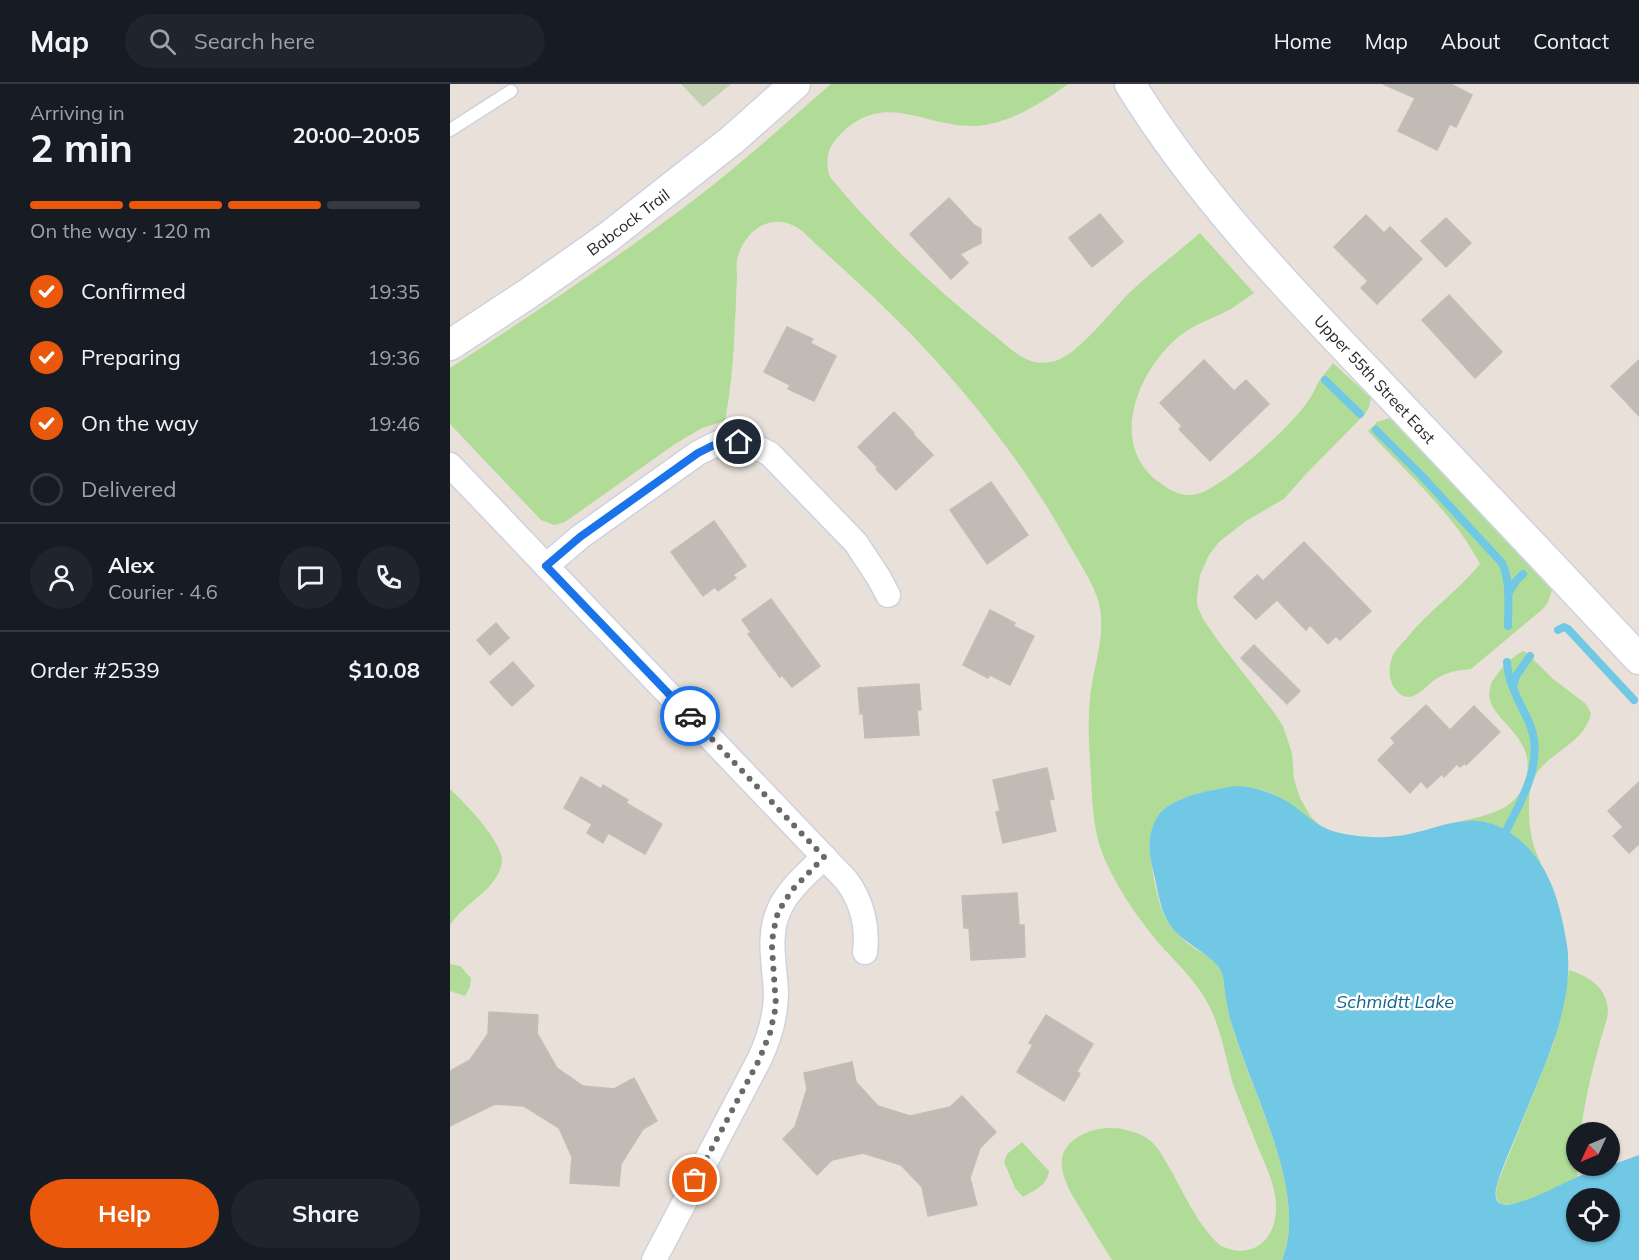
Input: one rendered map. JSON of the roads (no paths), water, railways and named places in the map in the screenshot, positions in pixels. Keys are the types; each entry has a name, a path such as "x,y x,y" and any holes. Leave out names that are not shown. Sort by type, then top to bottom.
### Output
{"street":[{"name":"Babcock Trail","path":"450,345 537,288 607,238 732,140 795,84"},
{"name":"Upper 55th Street East","path":"1130,84 1192,175 1255,251 1639,659"},
{"path":"546,566 580,537 698,453 718,443 735,441 757,446 777,460 856,543 888,595"},
{"path":"450,465 846,880 857,898 862,913 865,952"},
{"path":"654,1260 768,1040 776,1006 772,948 778,912 792,890 824,857"}],"lane":[{"path":"450,130 510,90"}],"water":[{"name":"Schmidtt Lake","path":"1237,786 1270,793 1288,802 1316,823 1339,833 1366,837 1395,836 1456,822 1475,821 1504,829 1528,848 1541,864 1557,900 1568,948 1568,974 1558,1029 1500,1175 1496,1199 1502,1204 1509,1205 1539,1195 1580,1176 1620,1176 1620,1162 1639,1155 1639,1260 1282,1260 1288,1234 1288,1205 1283,1175 1275,1144 1232,1024 1222,973 1212,960 1178,934 1169,923 1161,905 1150,853 1151,831 1160,813 1178,801 1209,791"}],"waterway":[{"path":"1325,380 1360,414"},
{"path":"1376,430 1502,563 1508,586 1508,626"},
{"path":"1508,594 1523,574"},
{"path":"1558,630 1564,627 1568,629 1634,700"},
{"path":"1513,686 1516,676 1530,656"},
{"path":"1506,831 1526,791 1534,763 1535,748 1533,734 1512,685 1507,662"}]}
